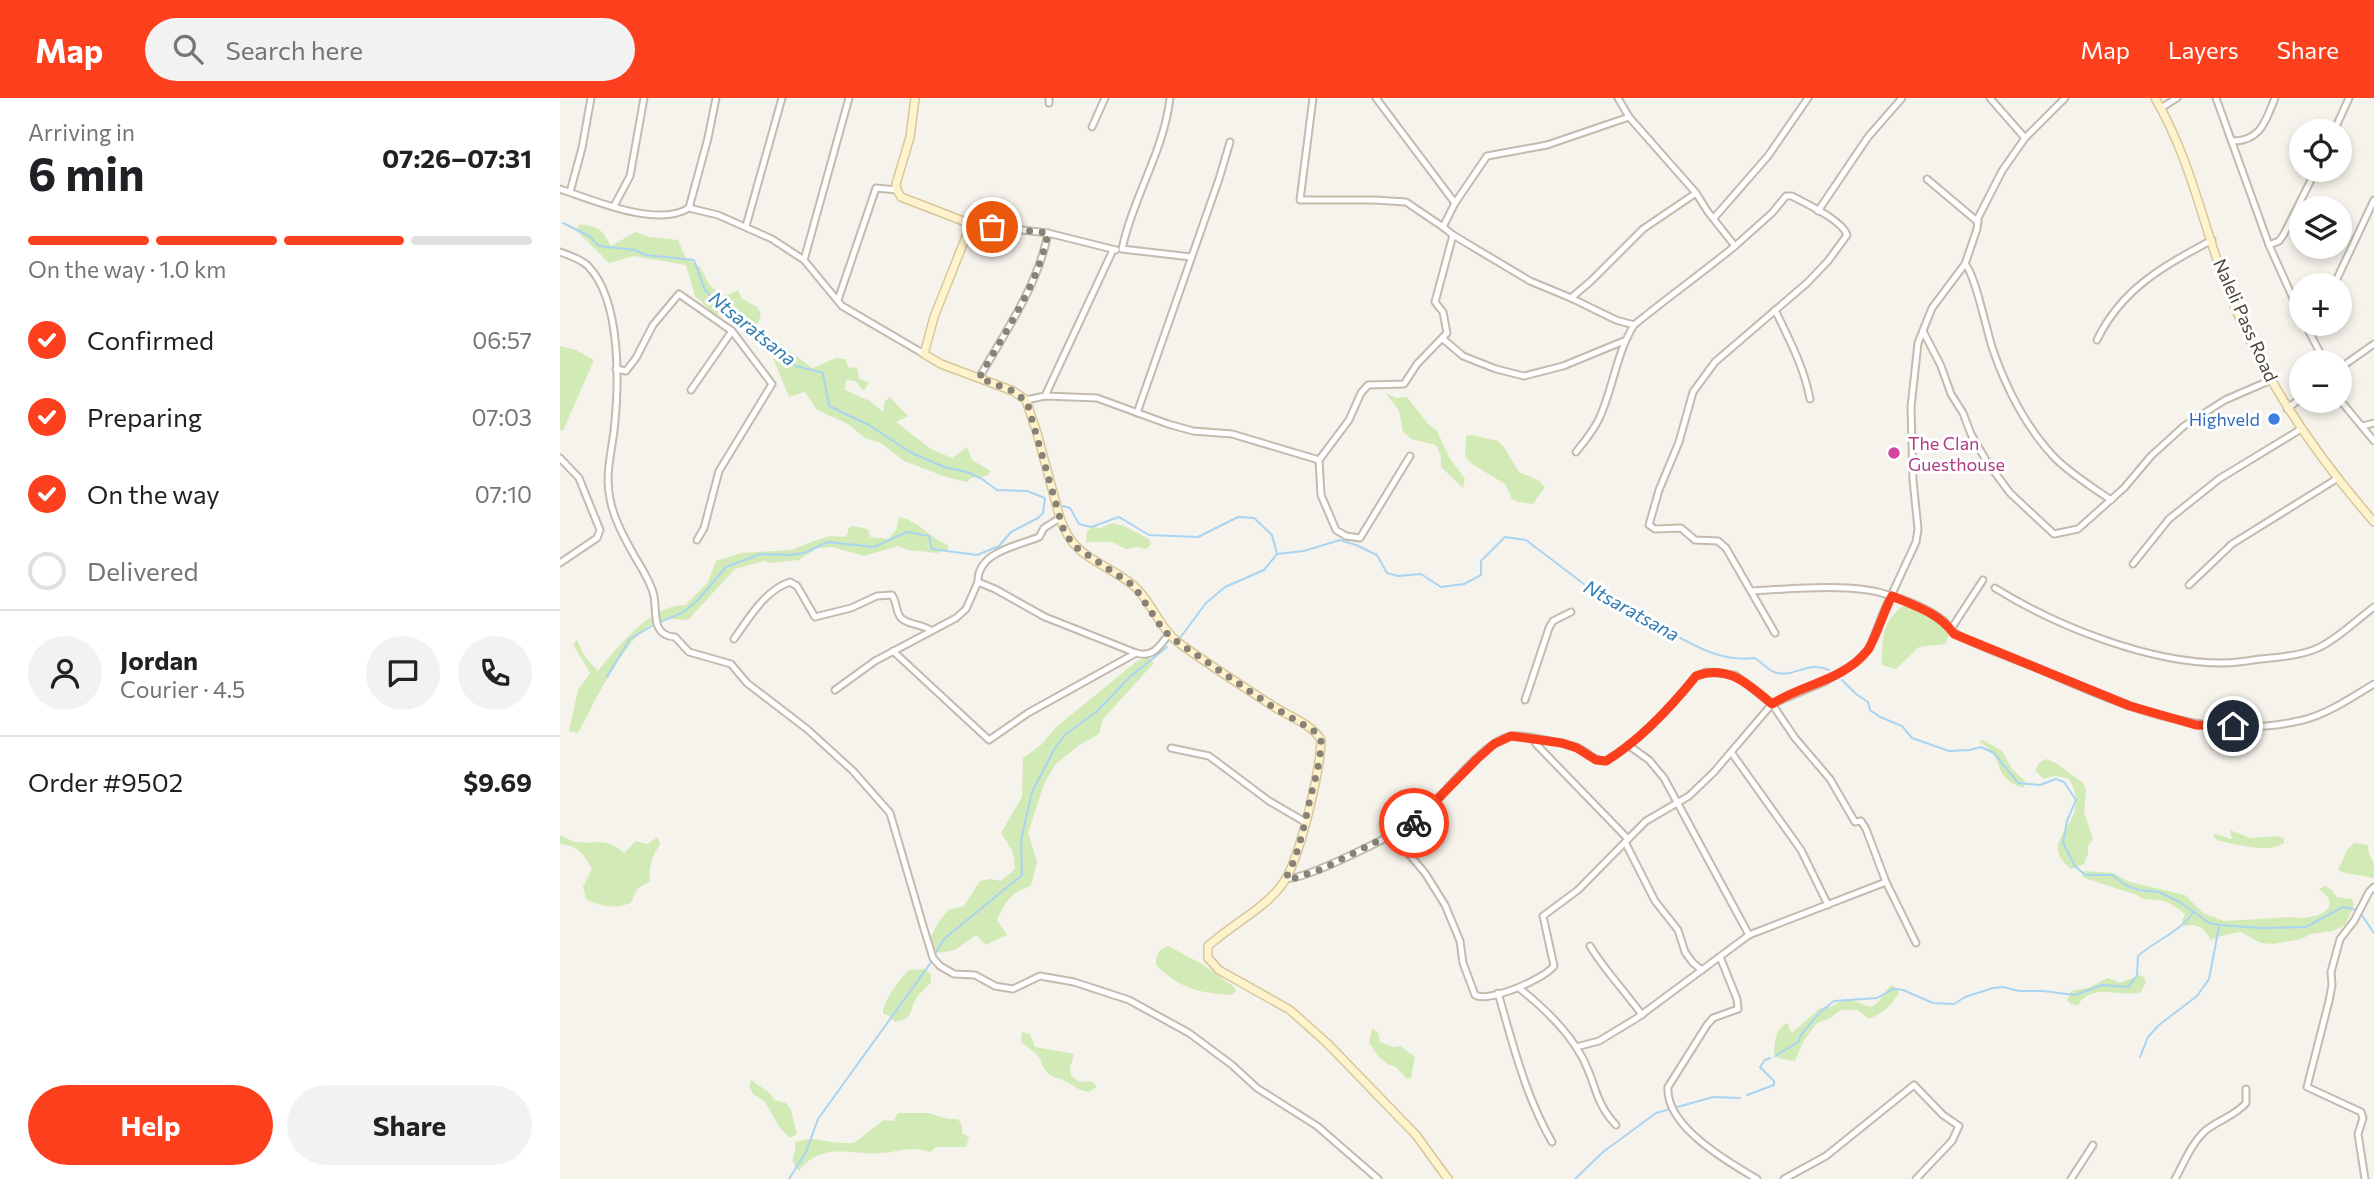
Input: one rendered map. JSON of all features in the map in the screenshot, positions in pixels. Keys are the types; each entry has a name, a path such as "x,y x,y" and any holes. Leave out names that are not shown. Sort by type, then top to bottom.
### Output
{"street":[{"path":"570,192 592,98"},
{"path":"614,206 630,176 644,98"},
{"path":"560,189 636,213 681,213 689,208 716,98"},
{"path":"746,226 782,98"},
{"path":"804,260 849,98"},
{"path":"915,98 910,137 897,190 901,197 971,225 1048,233 1113,250 1191,257"},
{"path":"1092,127 1105,98"},
{"path":"1122,249 1137,198 1163,134 1170,98"},
{"path":"1313,98 1307,162 1300,200 1406,202 1453,235 1531,281 1616,320 1634,325"},
{"path":"1376,98 1455,203"},
{"path":"1618,98 1629,117 1696,193 1735,246"},
{"path":"1623,105 1630,98"},
{"path":"1714,218 1768,156 1808,98"},
{"path":"1818,211 1868,137 1902,98"},
{"path":"1990,98 2025,138"},
{"path":"1392,834 1425,873 1445,905 1460,941 1463,963 1475,995 1483,998 1519,988 1555,966 1543,916 1578,890 1646,821 1679,803 1714,772 1772,704 1826,681 1855,663 1869,649 1916,542 1919,529 1913,480 1911,407 1916,352 1923,331 1932,309 1965,264 1978,218 2002,171 2025,138 2065,98"},
{"name":"Naleli Pass Road","path":"2155,98 2189,168 2225,283 2271,380 2301,429 2374,522"},
{"path":"2161,108 2178,98"},
{"path":"2216,98 2269,245 2289,286"},
{"path":"2233,141 2245,141 2261,130 2275,98"},
{"path":"2339,119 2349,98"},
{"path":"1443,227 1455,203 1487,156 1547,145 1629,117"},
{"path":"1137,413 1230,142"},
{"path":"1927,179 1978,222"},
{"path":"2269,245 2280,242 2310,182"},
{"path":"838,300 876,188 897,190"},
{"path":"1571,298 1643,229 1696,193"},
{"path":"1576,452 1592,432 1600,416 1624,341 1634,325 1735,246 1772,213 1786,196 1792,195 1843,227 1847,238 1807,283 1715,362 1693,392 1679,442 1658,492 1649,526 1655,529 1681,528 1695,540 1718,541 1726,548 1775,633"},
{"path":"2340,273 2374,200"},
{"path":"689,208 718,215 772,239 804,260 842,306 852,313 930,359 1013,391 1026,400 1064,531 1074,546 1134,586 1169,635 1319,735 1321,750 1305,822 1297,855 1286,878 1281,887 1264,902 1213,940 1208,946 1208,958 1219,970 1290,1010 1328,1044 1416,1135 1448,1179"},
{"path":"924,354 934,317 971,225"},
{"path":"979,378 1030,287 1045,250 1048,233"},
{"path":"1410,456 1360,538 1346,536 1336,530 1321,495 1319,460 1349,420 1361,393 1368,385 1404,384 1417,364 1447,333 1443,312 1435,302 1453,235"},
{"path":"2097,340 2117,306 2142,283 2212,240"},
{"path":"1045,397 1113,250"},
{"path":"560,252 588,266 601,285 615,335 616,405 607,475 609,496 620,529 654,595 656,623 660,631 669,637 675,637 689,652 731,664 747,683 807,729 853,771 890,813 933,958 940,966 954,974 975,975 995,986 1013,989 1040,976 1074,982 1129,1000 1189,1033 1233,1065 1256,1088 1317,1126 1378,1179"},
{"path":"1965,264 1971,272 1982,316 2003,376 2027,420 2053,456 2111,500"},
{"path":"616,369 626,371 653,325 680,294 732,331 772,384 719,471 704,528 697,540"},
{"path":"1775,310 1793,345 1810,399"},
{"path":"691,390 732,331"},
{"path":"1923,331 1941,366 1951,394 1987,462 2010,493 2054,534 2078,529 2111,500 2184,426 2225,400 2271,380"},
{"path":"1443,339 1463,356 1524,376 1563,366 1624,341"},
{"path":"2352,360 2374,344"},
{"path":"1026,400 1045,397 1097,398 1193,431 1232,434 1319,460"},
{"path":"2352,413 2374,441"},
{"path":"2363,426 2374,423"},
{"path":"2133,564 2169,519 2219,479 2301,429"},
{"path":"560,458 579,478 600,530 597,538 560,563"},
{"path":"2189,585 2232,544 2338,478"},
{"path":"835,690 893,651 930,630 945,625 966,609 984,562 1003,550 1039,537 1044,528 1060,518"},
{"path":"1951,629 1983,580"},
{"path":"734,639 768,596 782,584 790,582 797,586 815,617 851,608 886,594 892,595 897,602 903,620 923,625 930,630"},
{"path":"978,582 1045,617 1136,653 1154,653 1169,635"},
{"path":"1995,588 2033,611 2129,648 2222,663 2288,656 2316,648 2340,636 2374,607"},
{"path":"1752,591 1864,590 1892,596 1932,614 1954,634 2086,689 2165,718 2196,725 2233,726 2303,720 2322,713 2374,684"},
{"path":"1525,700 1549,628 1553,621 1571,612"},
{"path":"893,651 989,740 1028,713 1136,653"},
{"path":"1286,878 1292,879 1322,869 1411,825 1494,744 1511,736 1577,748 1601,762 1629,745 1650,726 1696,676 1706,673 1735,675 1772,704 1795,738 1830,779 1855,821 1861,821 1886,882 1916,943"},
{"path":"1534,739 1626,840 1655,901 1678,930 1685,952 1702,970"},
{"path":"1629,745 1649,760 1664,778 1749,935"},
{"path":"1171,748 1209,756 1269,801 1305,822"},
{"path":"1731,752 1801,850 1828,905"},
{"path":"1576,1047 1599,1041 1642,1015 1749,935 1886,882"},
{"path":"2365,1179 2358,1134 2363,1118 2361,1112 2320,1095 2307,1087 2306,1082 2314,1063 2329,1001 2331,972 2340,939 2374,887"},
{"path":"1590,946 1606,973 1617,982 1642,1015"},
{"path":"1720,957 1738,1009 1713,1018 1707,1025 1668,1087 1668,1095 1678,1119 1692,1133 1757,1179"},
{"path":"1519,988 1566,1032 1590,1076 1599,1104 1616,1125"},
{"path":"1497,993 1536,1115 1552,1142"},
{"path":"1784,1179 1826,1156 1914,1085 1943,1115 1959,1126 1952,1141 1916,1179"},
{"path":"2175,1179 2191,1149 2205,1132 2239,1112 2246,1103 2246,1089"},
{"path":"2071,1179 2093,1146"}],"green space":[{"path":"580,224 599,230 611,246 636,232 649,237 678,240 686,258 700,267 710,286 725,296 738,290 742,299 757,307 761,314 757,326 812,368 836,358 845,359 849,368 857,367 859,379 869,382 864,391 855,381 846,380 845,390 870,401 883,412 885,401 890,397 908,416 896,422 931,449 952,458 967,447 972,460 991,471 987,476 971,478 967,482 946,477 904,461 881,443 865,438 848,424 817,410 805,392 789,397 773,358 739,326 711,311 695,296 686,265 634,256 609,263 576,230"},
{"path":"560,346 576,350 594,360 563,431 560,430"},
{"path":"1386,393 1396,398 1407,397 1428,424 1437,431 1449,457 1465,479 1463,488 1441,467 1441,456 1436,445 1411,439 1403,432 1399,411"},
{"path":"1466,436 1498,441 1519,472 1538,480 1545,487 1533,504 1512,499 1505,484 1472,464 1465,456"},
{"path":"899,517 913,522 948,545 948,549 937,553 908,550 898,546 864,556 832,547 817,548 799,560 769,563 764,561 735,569 688,620 666,619 652,624 639,634 614,667 578,733 569,731 578,690 590,673 573,644 577,640 585,657 598,671 648,619 661,611 686,605 708,582 716,561 741,553 792,550 831,536 844,537 852,526 868,529 870,537 888,539 896,530"},
{"path":"1112,523 1149,539 1151,544 1146,549 1126,549 1112,542 1086,542 1087,531 1092,527 1101,528"},
{"path":"1907,604 1935,617 1950,633 1945,644 1919,647 1896,669 1882,665 1883,638 1888,622"},
{"path":"1148,657 1154,663 1103,719 1099,734 1079,745 1055,765 1044,784 1028,833 1037,861 1031,886 1009,898 997,920 1007,935 986,945 976,935 955,950 939,953 931,937 949,909 963,907 980,881 1001,881 1015,869 1013,852 1001,833 1022,797 1023,758 1041,745 1055,728 1137,661"},
{"path":"1983,740 2002,751 2012,769 2026,782 2023,788 2007,779 1993,754 1979,741"},
{"path":"2046,759 2083,783 2086,791 2084,812 2093,839 2088,846 2084,864 2071,869 2061,858 2058,848 2060,838 2076,807 2075,794 2068,778 2054,776 2043,779 2035,770 2039,763"},
{"path":"2230,830 2250,838 2276,836 2284,838 2284,843 2270,848 2252,847 2219,841 2213,837 2215,834 2232,839"},
{"path":"560,835 576,842 606,843 624,853 636,841 647,844 658,837 660,844 652,862 650,881 637,889 631,903 625,905 608,906 586,899 583,887 592,869 580,852 571,846 560,844"},
{"path":"2354,843 2368,845 2374,863 2374,878 2338,870 2347,850"},
{"path":"2083,871 2113,873 2130,882 2185,895 2203,913 2224,921 2304,918 2318,915 2328,909 2327,897 2319,889 2325,886 2332,890 2336,897 2352,899 2354,905 2345,925 2301,939 2273,944 2261,943 2241,932 2211,940 2201,928 2194,925 2185,926 2182,921 2185,914 2170,903 2145,899 2087,879 2082,876"},
{"path":"1168,946 1202,964 1236,991 1232,995 1210,993 1173,980 1156,965 1158,953"},
{"path":"926,969 931,975 931,982 917,997 910,1014 895,1022 883,1014 888,997 909,970"},
{"path":"2140,975 2146,982 2141,992 2099,992 2084,998 2078,1005 2067,1000 2071,991 2088,988 2108,978 2120,983"},
{"path":"1893,985 1899,992 1879,1014 1869,1019 1858,1010 1841,1010 1817,1023 1804,1040 1795,1061 1778,1058 1774,1053 1777,1035 1784,1025 1788,1023 1790,1031 1793,1032 1820,1008 1847,1000 1870,1007"},
{"path":"1372,1029 1378,1032 1380,1042 1393,1047 1400,1046 1415,1057 1411,1078 1407,1079 1396,1067 1379,1057 1369,1043"},
{"path":"1022,1032 1030,1034 1035,1047 1074,1054 1071,1076 1080,1082 1091,1081 1096,1087 1083,1091 1050,1075 1039,1057 1021,1042"},
{"path":"751,1080 771,1094 774,1100 786,1103 791,1110 797,1134 790,1138 780,1128 765,1102 753,1094 749,1086"},
{"path":"898,1113 928,1113 958,1119 962,1133 969,1137 966,1147 936,1147 930,1152 912,1149 874,1153 825,1153 814,1158 799,1171 793,1163 795,1142 813,1139 854,1143 884,1120 893,1121"}],"waterway":[{"name":"Ntsaratsana","path":"563,223 589,236 599,246 635,250 645,255 694,260 705,290 716,302 796,366 823,373 829,406 869,425 910,452 944,467 967,472 997,490 1027,491 1045,498 1043,513 1038,518 1011,532 999,546 977,555 932,549 929,536 907,532 874,547 828,542 804,553 760,554 726,567 698,600 682,613 660,622"},
{"name":"Ntsaratsana","path":"1063,506 1070,508 1079,524 1091,527 1119,517 1149,535 1198,537 1238,517 1254,518 1272,535 1277,554 1304,551 1340,540 1377,555 1387,573 1398,576 1421,574 1441,587 1464,584 1481,575 1481,561 1505,537 1526,540 1601,597 1649,618 1657,626 1705,650 1728,657 1755,658 1771,671 1781,674 1813,667 1829,670"},
{"path":"1180,638 1206,603 1225,587 1264,570 1277,554"},
{"path":"607,677 630,639 655,624"},
{"path":"934,956 944,939 1022,875 1021,840 1032,792 1055,748 1065,735 1097,711 1131,676 1167,647"},
{"name":"Ntsaratsana","path":"1842,680 1868,702 1870,710 1902,726 1912,738 1949,751 1981,747 1994,753 2018,783 2040,785 2056,779 2064,782 2076,800 2067,821 2063,843 2075,866 2085,875 2112,875 2125,885 2159,892 2180,902 2209,923 2220,925 2306,927 2343,907 2357,910"},
{"path":"1775,1056 1798,1042 1820,1012 1834,1001 1877,998 1893,989 1903,990 1933,1003 1954,1004 1965,997 2003,987 2019,991 2075,995 2102,985 2128,987 2137,976 2138,956 2182,925 2194,911"},
{"name":"Ntsaratsana","path":"2361,914 2374,933"},
{"path":"2140,1057 2148,1037 2159,1025 2197,996 2209,979 2219,927"},
{"path":"789,1179 806,1152 818,1119 932,961"},
{"path":"1747,1095 1774,1085 1774,1081 1760,1067 1770,1058"},
{"path":"1575,1179 1603,1152 1656,1113 1713,1097 1740,1098"}],"way so far":[{"path":"992,227 1048,233 1045,250 1030,287 979,378 1013,391 1026,400 1064,531 1070,541 1098,564 1134,586 1164,631 1179,643 1319,735 1321,750 1302,839 1286,878 1292,879 1322,869 1414,823"}],"place":[{"name":"Highveld","path":"2274,419"},
{"name":"The Clan Guesthouse","path":"1894,453"}],"route":[{"path":"1414,823 1477,759 1494,744 1511,736 1562,743 1584,751 1601,762 1623,750 1650,726 1696,676 1706,673 1735,675 1772,704 1826,681 1855,663 1869,649 1892,596 1944,621 1954,634 2130,706 2196,725 2233,726"}]}
